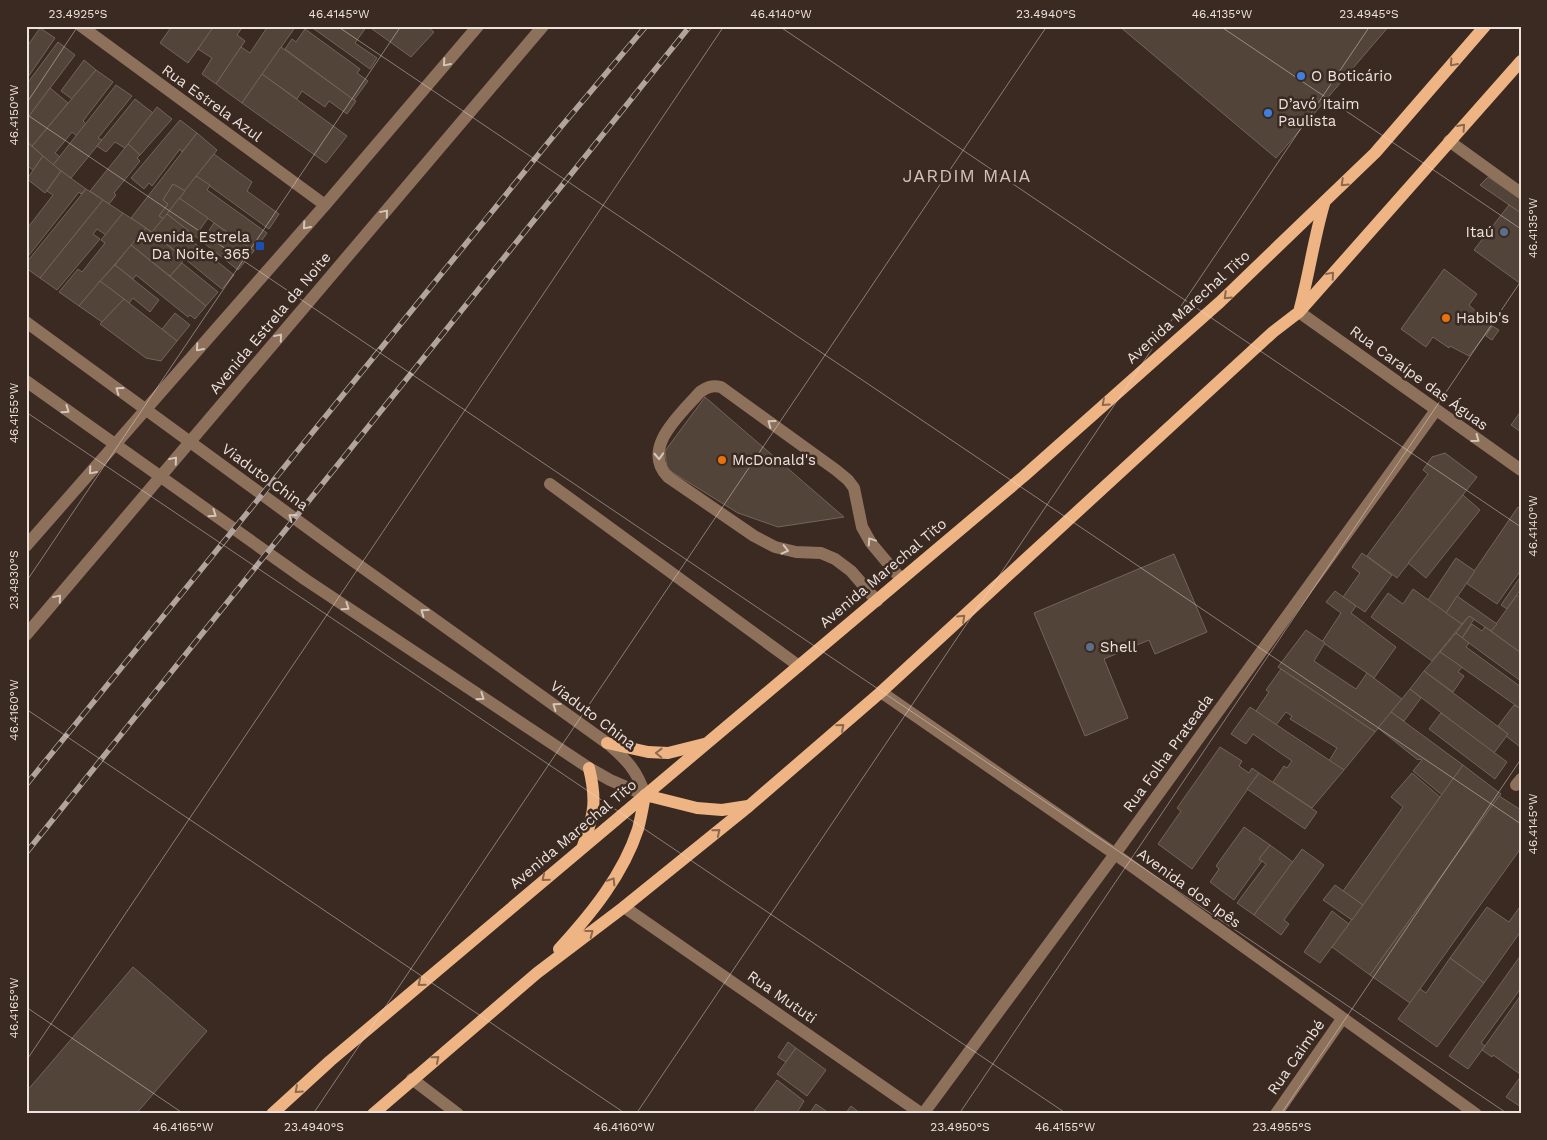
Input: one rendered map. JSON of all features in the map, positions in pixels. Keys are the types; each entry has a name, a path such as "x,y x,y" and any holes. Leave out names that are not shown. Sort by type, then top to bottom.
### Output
{"main road":[{"name":"Avenida Marechal Tito","path":"272,1114 330,1060 1024,476 1220,302 1375,152 1485,26"},
{"path":"373,1114 537,973 624,907 749,806 881,692 1266,338 1299,312 1521,61"},
{"path":"1299,312 1308,279 1317,227 1324,201"},
{"path":"607,742 648,752 668,753 706,744"},
{"path":"582,847 592,820 594,804 594,790 589,768"},
{"path":"537,973 577,930 601,899 621,867 637,829 645,795 697,808 722,810 749,806"}],"street":[{"name":"Rua Estrela Azul","path":"80,26 324,205"},
{"path":"26,546 478,26"},
{"name":"Avenida Estrela da Noite","path":"26,635 537,28"},
{"path":"1449,141 1521,193"},
{"name":"Rua Caraípe das Águas","path":"1299,312 1521,470"},
{"name":"Viaduto China","path":"26,322 342,553 607,742 631,765 640,779 645,795"},
{"path":"26,381 306,580 574,759 610,780 645,795"},
{"path":"877,601 851,571 835,559 821,553 796,552 775,547 754,536 668,477 661,470 658,460 659,448 664,436 700,392 707,387 721,387 848,480 854,488 862,527 871,543 901,579"},
{"name":"Rua Folha Prateada","path":"922,1114 1115,854 1436,410"},
{"path":"550,484 799,666"},
{"name":"Avenida dos Ipês","path":"881,692 1115,854 1476,1114"},
{"name":"Rua Mututi","path":"624,907 922,1114"},
{"name":"Rua Caimbé","path":"1276,1114 1342,1019"},
{"path":"412,1079 458,1114"}],"building":[{"path":"172,26 211,26 213,28 188,63 160,43"},
{"path":"214,26 243,26 237,35 245,41 216,84 202,74 212,58 198,49"},
{"path":"268,26 296,26 242,103 216,84 241,47 250,53"},
{"path":"310,26 367,26 355,43 377,58 370,69"},
{"path":"368,26 426,26 434,32 411,57"},
{"name":"D’avó Itaim Paulista","path":"1119,26 1389,26 1276,158"},
{"path":"40,28 55,38 26,80 26,48"},
{"path":"305,29 360,69 357,73 368,81 354,100 285,49 292,39 296,42"},
{"path":"58,42 75,55 26,120 26,85"},
{"path":"281,47 356,101 347,114 329,101 325,107 302,91 297,99 262,74"},
{"path":"84,60 96,70 72,99 61,91"},
{"path":"96,70 113,82 83,121 86,124 77,136 72,132 55,153 60,157 53,165 32,146"},
{"path":"262,74 347,136 326,163 242,103"},
{"path":"116,85 132,96 98,138 102,140 71,178 53,165"},
{"path":"50,88 68,103 32,146 26,141 26,120"},
{"path":"135,99 153,113 125,148 115,142 106,152 97,146"},
{"path":"157,107 172,119 140,155 128,144"},
{"path":"180,120 197,133 182,152 180,149 152,186 149,183 144,189 131,178"},
{"path":"197,133 217,150 185,191 173,184 163,200 168,204 159,216 164,219 152,232 131,218"},
{"path":"27,142 43,156 33,170 26,165"},
{"path":"128,144 140,155 137,158 140,161 114,193 116,195 109,204 90,191"},
{"path":"214,154 252,182 247,191 279,214 269,229 196,176"},
{"path":"43,156 61,171 45,193 27,179"},
{"path":"61,171 86,189 81,194 79,192 26,259 26,230 53,195 47,191"},
{"path":"196,176 210,185 207,190 267,233 254,251 179,198"},
{"path":"1488,177 1521,199 1521,213 1480,185"},
{"path":"173,184 185,191 164,219 159,216 168,204 163,200"},
{"path":"86,189 103,200 40,278 26,268 26,263"},
{"path":"179,198 208,218 199,231 205,236 214,223 254,251 238,270 167,214"},
{"path":"103,200 123,213 106,235 97,229 93,234 100,239 57,290 40,278"},
{"name":"Itaú","path":"1509,205 1521,213 1521,284 1474,250"},
{"path":"123,213 146,228 79,306 59,292 78,269 82,272 105,243 101,240"},
{"path":"167,214 195,236 192,241 234,275 222,289 152,232"},
{"path":"146,228 185,259 170,276 131,245"},
{"path":"131,245 206,306 195,319 190,315 188,317 136,275 133,279 115,265"},
{"path":"182,263 218,292 206,306 170,276"},
{"path":"115,265 159,300 150,312 133,298 129,303 100,281"},
{"name":"Habib's","path":"1444,269 1477,294 1469,305 1492,326 1469,356 1450,346 1449,348 1433,337 1426,347 1401,329"},
{"path":"100,281 124,299 102,322 79,306"},
{"path":"124,299 177,341 161,361 146,358 100,324"},
{"path":"175,313 190,325 177,341 162,329"},
{"path":"1492,326 1499,330 1492,340 1486,336"},
{"name":"McDonald's","path":"705,397 844,517 778,527 738,513 667,469 665,451"},
{"path":"1521,411 1521,432 1511,425"},
{"path":"1445,453 1477,477 1397,578 1367,556 1428,474 1423,470 1432,457"},
{"path":"1463,495 1480,510 1426,578 1408,563"},
{"path":"1518,507 1521,509 1521,570 1497,604 1466,583"},
{"path":"1362,553 1392,575 1365,612 1343,597 1360,573 1352,567"},
{"name":"Shell","path":"1174,554 1207,632 1155,654 1149,640 1104,659 1128,718 1085,736 1034,613"},
{"path":"1456,558 1475,571 1446,613 1428,600"},
{"path":"1521,576 1521,589 1507,609 1501,605"},
{"path":"1413,589 1462,624 1432,661 1371,617 1388,593 1403,604"},
{"path":"1335,591 1356,606 1351,613 1396,647 1374,678 1322,642 1341,613 1326,602"},
{"path":"1517,595 1521,598 1521,653 1491,631"},
{"path":"1457,596 1497,624 1491,631 1469,616 1462,624 1446,613"},
{"path":"1469,616 1474,619 1462,638 1456,633"},
{"path":"1472,624 1482,631 1485,627 1521,653 1521,681 1462,638"},
{"path":"1306,630 1325,643 1314,661 1356,689 1367,673 1402,699 1375,732 1278,667"},
{"path":"1456,633 1469,643 1466,647 1521,687 1521,709 1440,652"},
{"path":"1440,652 1462,667 1458,672 1464,676 1453,692 1424,671"},
{"path":"1281,669 1375,732 1344,770 1329,761 1337,748 1290,719 1292,716 1286,712 1276,725 1256,711 1269,692 1266,690"},
{"path":"1424,671 1508,734 1494,753 1410,689"},
{"path":"1410,689 1421,698 1404,721 1391,712"},
{"path":"1514,705 1521,709 1521,744 1519,746 1506,736 1508,734 1498,726"},
{"path":"1250,707 1344,770 1312,808 1273,782 1284,766 1287,768 1292,761 1253,734 1246,744 1231,734"},
{"path":"1391,712 1463,765 1442,795 1413,771 1422,760 1418,760 1378,728"},
{"path":"1441,713 1507,762 1495,779 1429,729"},
{"path":"1220,747 1242,761 1239,766 1249,773 1252,768 1259,773 1192,869 1158,844 1181,811 1177,808"},
{"path":"1463,765 1501,794 1370,975 1332,947"},
{"path":"1259,773 1317,812 1305,829 1247,789"},
{"path":"1412,773 1440,797 1363,905 1343,891 1403,807 1391,797"},
{"path":"1499,796 1521,810 1521,848 1410,1003 1370,975"},
{"path":"1244,827 1270,845 1259,859 1262,861 1234,900 1210,882 1219,869 1216,866"},
{"path":"1270,845 1293,862 1254,915 1237,903 1266,864 1259,859"},
{"path":"1302,849 1324,865 1284,920 1289,924 1281,935 1254,915"},
{"path":"1335,885 1363,905 1352,920 1323,900"},
{"path":"1487,907 1509,922 1519,908 1521,910 1521,931 1484,983 1450,958"},
{"path":"1332,911 1349,924 1320,963 1304,952"},
{"path":"1521,955 1521,988 1481,1043 1485,1046 1468,1069 1449,1056"},
{"path":"1450,958 1484,983 1437,1047 1398,1019 1420,989 1426,993"},
{"path":"133,967 207,1031 136,1114 26,1114 26,1092"},
{"path":"1521,995 1520,1074 1493,1055 1492,1057 1482,1050"},
{"path":"788,1042 796,1048 786,1062 778,1057"},
{"path":"796,1048 826,1070 807,1096 777,1074"},
{"path":"1521,1076 1521,1107 1506,1097"},
{"path":"777,1080 804,1101 796,1114 752,1114"},
{"path":"816,1104 826,1111 824,1114 809,1114"},
{"path":"851,1106 861,1114 845,1114"}],"railway":[{"path":"26,785 560,128 646,26"},
{"path":"26,853 690,26"}],"place":[{"name":"O Boticário","path":"1301,76"},
{"name":"D’avó Itaim Paulista","path":"1268,113"},
{"name":"Itaú","path":"1504,232"},
{"name":"Avenida Estrela Da Noite, 365","path":"260,246"},
{"name":"Habib's","path":"1446,318"},
{"name":"McDonald's","path":"722,460"},
{"name":"Shell","path":"1090,647"}],"district":[{"name":"JARDIM MAIA","path":"967,175"}]}
